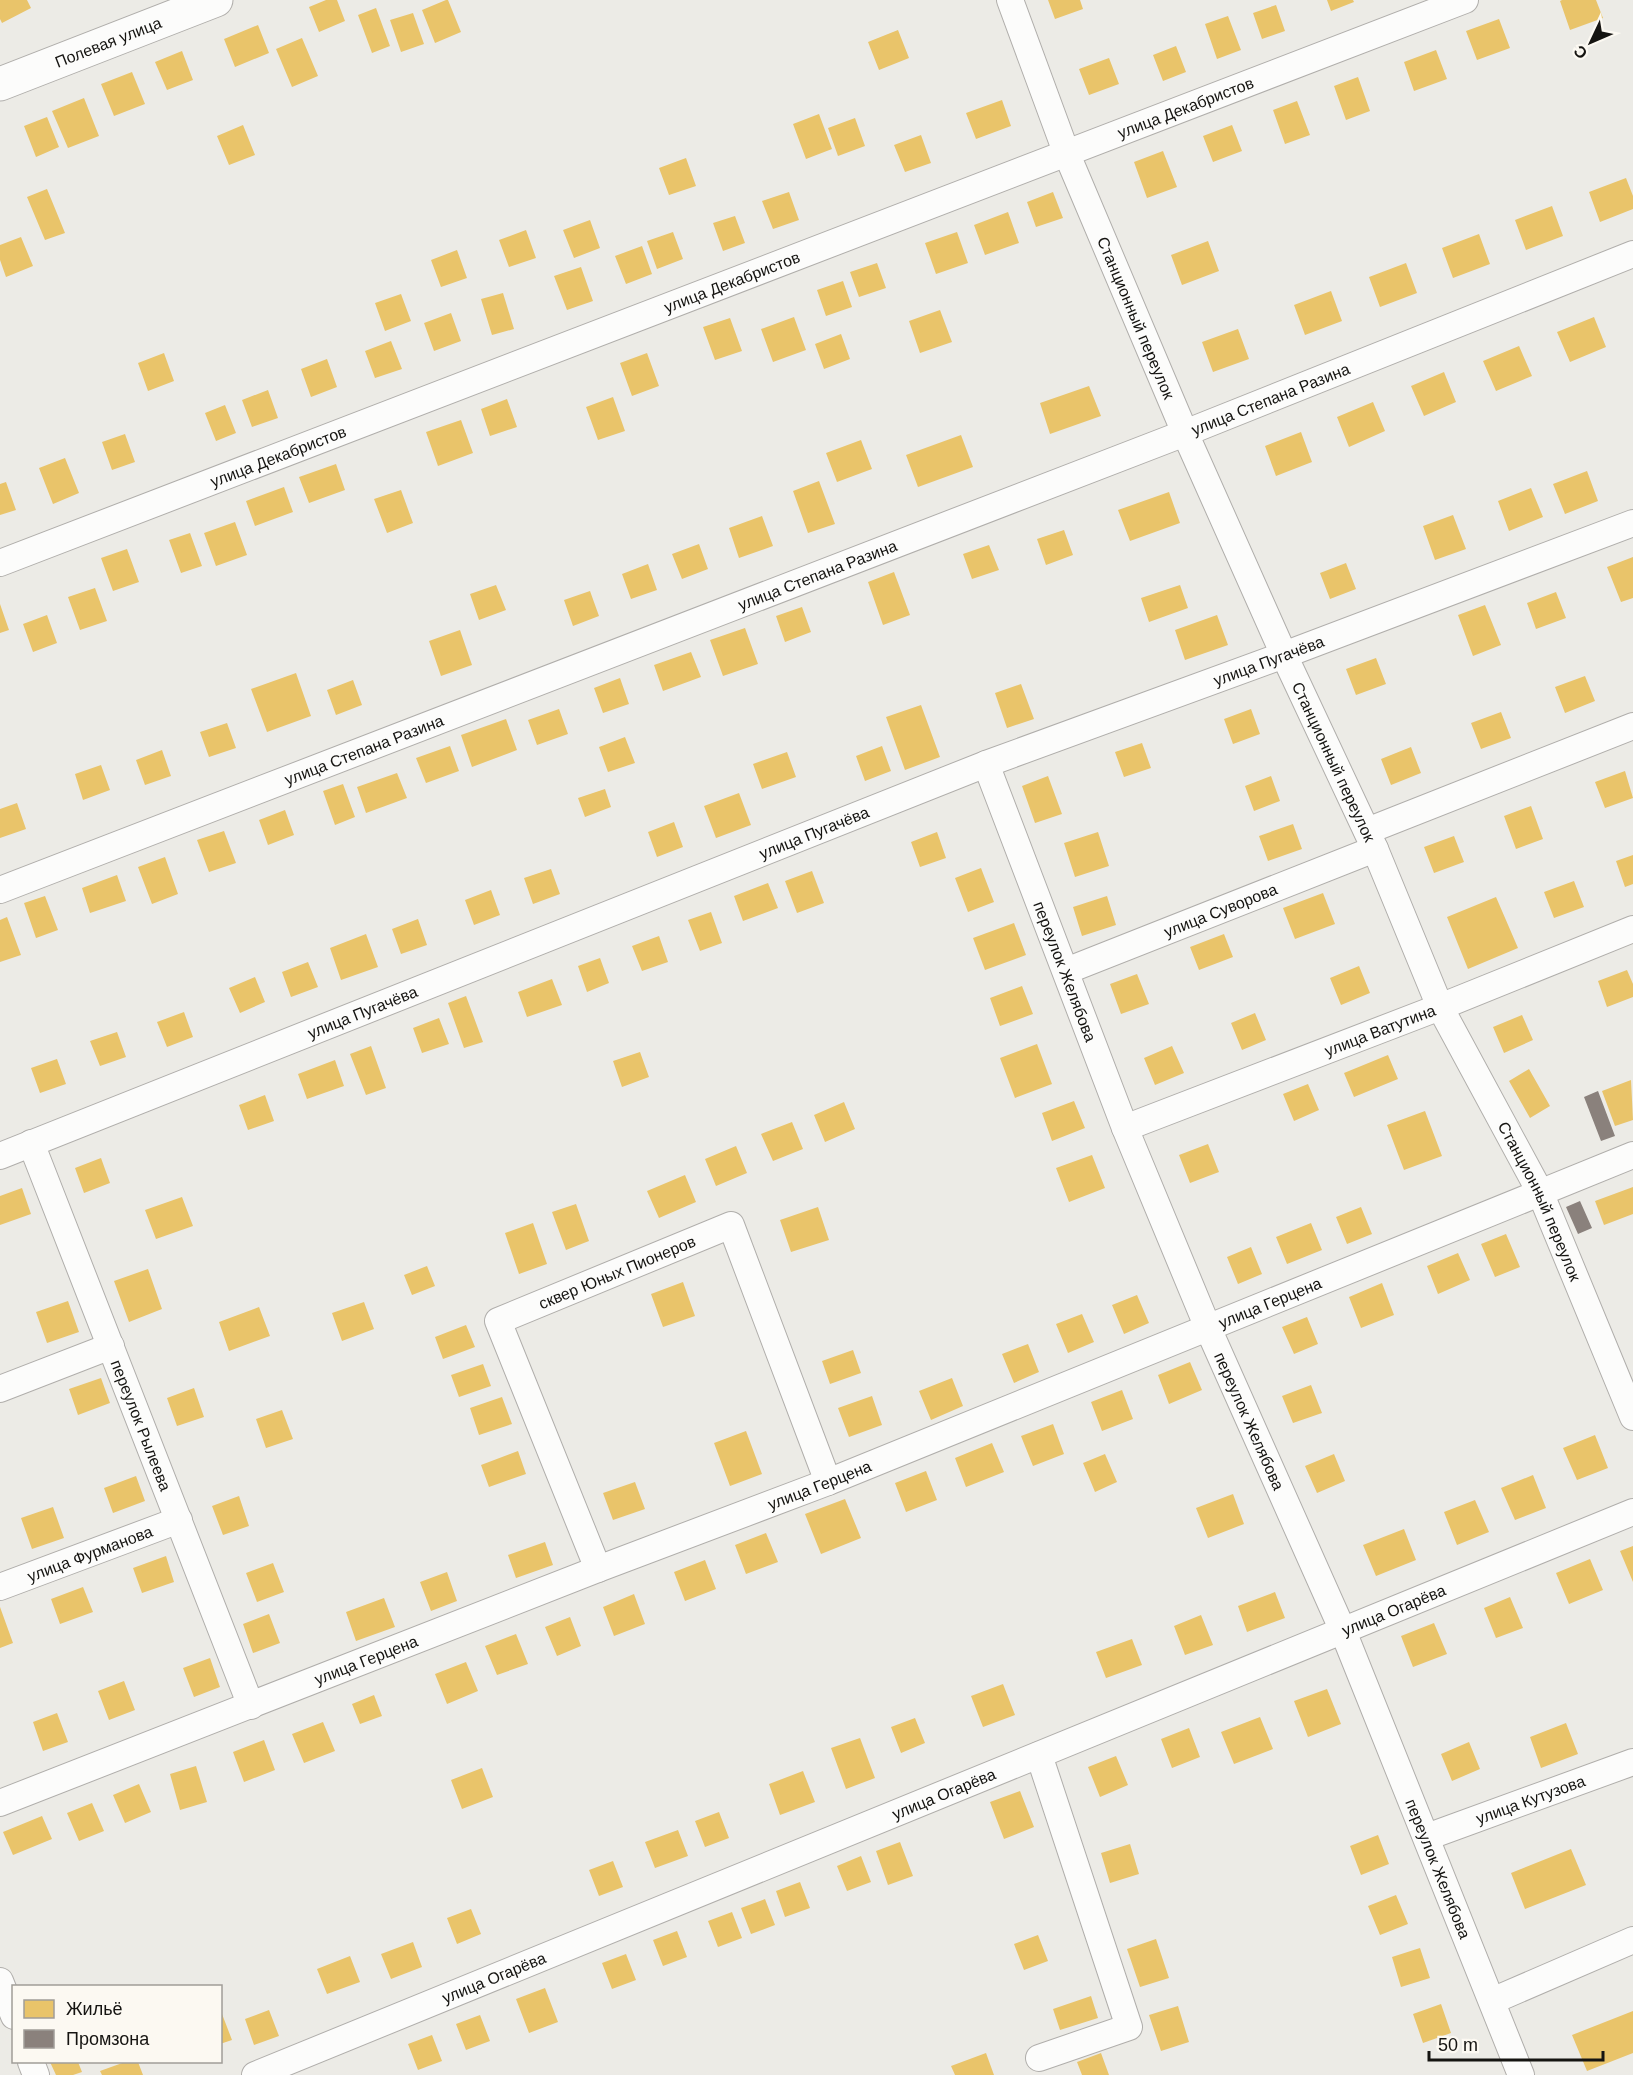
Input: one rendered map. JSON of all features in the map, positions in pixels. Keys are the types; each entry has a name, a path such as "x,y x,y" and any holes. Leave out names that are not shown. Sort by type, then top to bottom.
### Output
{"street":[{"name":"Полевая улица","path":"0,84 216,0"},
{"name":"Станционный переулок","path":"1010,0 1066,152 1185,433 1284,655 1371,840 1440,1007 1540,1192 1633,1417"},
{"name":"улица Декабристов","path":"0,563 1465,0"},
{"name":"улица Степана Разина","path":"0,890 1185,433 1633,254"},
{"name":"улица Пугачёва","path":"0,1156 986,764 1284,655 1633,523"},
{"name":"улица Суворова","path":"1066,971 1633,726"},
{"name":"переулок Желябова","path":"986,764 1125,1128 1208,1328 1343,1631 1521,2075"},
{"name":"улица Ватутина","path":"1125,1128 1440,1007 1633,929"},
{"name":"переулок Рылеева","path":"32,1143 251,1706"},
{"name":"улица Герцена","path":"0,1803 598,1569 828,1482 1633,1155"},
{"name":"сквер Юных Пионеров","path":"598,1569 498,1321 731,1225 828,1482"},
{"path":"0,1389 111,1346"},
{"name":"улица Огарёва","path":"255,2075 1633,1512"},
{"name":"улица Фурманова","path":"0,1587 179,1520"},
{"path":"1039,1755 1129,2027 1039,2058"},
{"name":"улица Кутузова","path":"1427,1837 1633,1762"},
{"path":"1492,2001 1633,1940"},
{"path":"0,1983 12,2011"}],"building: Жильё":[{"path":"0,0 27,0 31,8 2,23"},
{"path":"326,0 337,0 345,21 319,32 309,7"},
{"path":"448,0 461,32 435,43 422,10"},
{"path":"1048,0 1080,0 1083,9 1055,19"},
{"path":"1327,0 1353,0 1354,2 1331,11"},
{"path":"1596,0 1603,18 1570,30 1560,1"},
{"path":"1276,5 1285,31 1262,39 1253,13"},
{"path":"376,8 390,46 372,53 358,15"},
{"path":"413,13 424,44 401,52 390,20"},
{"path":"1228,16 1241,50 1217,59 1205,24"},
{"path":"1499,19 1510,48 1477,60 1466,31"},
{"path":"258,25 269,53 235,67 224,39"},
{"path":"898,30 909,58 879,70 868,42"},
{"path":"302,38 318,76 292,87 276,49"},
{"path":"1176,46 1186,72 1163,81 1153,55"},
{"path":"1436,50 1447,79 1414,91 1404,62"},
{"path":"182,51 193,80 167,90 155,62"},
{"path":"1109,58 1119,84 1089,95 1079,69"},
{"path":"132,72 145,104 114,116 101,84"},
{"path":"1358,77 1370,111 1346,120 1334,86"},
{"path":"84,98 99,136 68,148 52,111"},
{"path":"1002,100 1011,126 976,139 966,113"},
{"path":"1297,101 1310,135 1285,144 1273,110"},
{"path":"819,114 832,149 806,159 793,124"},
{"path":"47,117 59,147 36,157 24,126"},
{"path":"855,118 865,146 838,156 828,128"},
{"path":"243,125 255,155 229,165 217,136"},
{"path":"1232,125 1242,151 1213,162 1203,136"},
{"path":"921,135 931,163 905,172 894,145"},
{"path":"1163,151 1177,187 1147,198 1134,162"},
{"path":"686,158 696,186 669,195 659,168"},
{"path":"1626,178 1633,196 1633,209 1600,222 1589,192"},
{"path":"47,189 65,233 45,240 27,197"},
{"path":"789,192 799,220 773,229 762,201"},
{"path":"1053,192 1063,218 1036,227 1027,202"},
{"path":"1552,206 1563,236 1526,250 1515,220"},
{"path":"1008,212 1019,243 985,255 974,225"},
{"path":"735,216 745,243 723,251 713,223"},
{"path":"590,220 600,248 574,258 563,230"},
{"path":"526,230 536,258 509,267 499,240"},
{"path":"673,232 683,259 657,269 647,241"},
{"path":"957,232 968,263 936,274 925,243"},
{"path":"1479,234 1490,264 1453,278 1442,248"},
{"path":"21,237 33,266 6,277 0,260 0,245"},
{"path":"1208,241 1219,271 1182,285 1171,255"},
{"path":"642,246 652,274 626,284 615,256"},
{"path":"457,250 467,278 441,287 431,260"},
{"path":"877,263 886,288 859,297 850,272"},
{"path":"1406,263 1417,293 1380,307 1369,277"},
{"path":"581,267 593,301 567,310 554,276"},
{"path":"843,281 852,307 826,316 817,290"},
{"path":"1331,291 1342,321 1305,335 1294,305"},
{"path":"503,293 514,329 492,335 481,299"},
{"path":"401,294 411,321 385,331 375,303"},
{"path":"940,310 952,342 920,353 909,321"},
{"path":"451,313 461,341 434,351 424,323"},
{"path":"794,317 806,350 773,362 761,329"},
{"path":"1594,317 1606,347 1570,362 1557,332"},
{"path":"730,318 742,351 715,360 703,327"},
{"path":"1238,329 1249,359 1213,372 1202,342"},
{"path":"841,334 850,359 824,369 815,344"},
{"path":"391,341 402,369 375,378 365,351"},
{"path":"1519,346 1532,376 1496,391 1483,361"},
{"path":"164,353 174,381 148,391 138,363"},
{"path":"647,353 659,386 632,396 620,363"},
{"path":"327,359 337,387 311,397 301,369"},
{"path":"1444,372 1456,402 1424,416 1411,386"},
{"path":"1089,386 1101,416 1050,434 1040,403"},
{"path":"268,390 278,418 252,427 242,400"},
{"path":"613,397 625,431 598,440 586,407"},
{"path":"507,399 517,427 490,436 481,409"},
{"path":"1373,402 1385,431 1349,447 1337,417"},
{"path":"225,405 236,433 216,441 205,413"},
{"path":"461,420 473,453 438,466 426,432"},
{"path":"1301,432 1312,462 1276,476 1265,446"},
{"path":"125,434 135,462 112,470 102,442"},
{"path":"961,435 973,467 918,487 906,455"},
{"path":"861,440 872,469 837,482 826,453"},
{"path":"65,458 79,493 53,504 39,468"},
{"path":"336,464 345,490 309,503 299,477"},
{"path":"1587,471 1598,501 1565,514 1553,484"},
{"path":"819,481 835,524 808,533 793,491"},
{"path":"6,482 16,510 0,515 0,484"},
{"path":"284,487 293,512 255,526 246,501"},
{"path":"1531,488 1543,517 1509,531 1498,501"},
{"path":"401,490 413,523 387,533 374,499"},
{"path":"1169,492 1180,523 1130,541 1118,510"},
{"path":"1453,515 1466,549 1435,560 1423,526"},
{"path":"762,516 773,546 739,558 729,528"},
{"path":"235,522 247,555 216,566 204,533"},
{"path":"1064,530 1073,555 1046,565 1037,539"},
{"path":"190,533 202,566 181,573 169,540"},
{"path":"699,544 708,569 682,579 672,554"},
{"path":"989,545 999,570 972,579 963,554"},
{"path":"127,549 139,582 113,591 101,558"},
{"path":"1633,557 1633,598 1621,602 1607,567"},
{"path":"1346,563 1356,589 1330,599 1320,573"},
{"path":"648,564 657,590 631,599 622,574"},
{"path":"894,572 910,615 883,625 868,582"},
{"path":"496,585 506,610 479,620 470,594"},
{"path":"1180,585 1188,608 1149,622 1141,598"},
{"path":"95,588 107,621 80,630 68,597"},
{"path":"590,591 599,616 573,626 564,600"},
{"path":"1556,592 1566,618 1536,629 1527,603"},
{"path":"0,604 9,630 0,633"},
{"path":"1485,605 1501,645 1473,656 1458,615"},
{"path":"802,607 811,632 785,642 776,616"},
{"path":"47,615 57,643 33,652 23,624"},
{"path":"1217,615 1228,645 1185,660 1175,630"},
{"path":"745,628 758,664 723,676 710,640"},
{"path":"460,630 472,665 441,676 429,641"},
{"path":"691,652 701,677 663,691 654,665"},
{"path":"1376,658 1386,684 1356,695 1346,669"},
{"path":"296,673 311,716 267,732 251,689"},
{"path":"1585,676 1595,701 1565,713 1555,687"},
{"path":"620,678 629,704 603,713 594,688"},
{"path":"353,680 362,705 336,715 327,690"},
{"path":"1021,684 1034,719 1007,728 995,693"},
{"path":"921,705 940,757 905,770 886,717"},
{"path":"559,709 568,734 537,745 528,720"},
{"path":"1251,709 1260,734 1233,744 1224,719"},
{"path":"1501,712 1511,738 1481,749 1471,723"},
{"path":"506,719 517,750 472,767 461,735"},
{"path":"227,723 236,748 209,757 200,732"},
{"path":"625,737 635,763 608,772 599,747"},
{"path":"1142,743 1151,768 1124,777 1115,752"},
{"path":"450,746 459,771 426,783 416,758"},
{"path":"882,746 891,771 865,781 856,756"},
{"path":"1411,747 1421,773 1391,785 1381,759"},
{"path":"162,750 171,776 145,785 136,760"},
{"path":"787,752 796,777 762,789 753,764"},
{"path":"101,765 110,790 83,800 75,774"},
{"path":"1625,771 1633,798 1605,808 1595,782"},
{"path":"397,773 407,798 366,813 357,787"},
{"path":"1048,776 1062,814 1035,823 1022,786"},
{"path":"1271,776 1280,801 1254,811 1245,786"},
{"path":"343,784 355,817 335,825 323,791"},
{"path":"605,789 611,807 585,817 578,798"},
{"path":"739,793 751,825 716,838 704,806"},
{"path":"17,803 26,829 0,838 0,809"},
{"path":"1531,806 1543,839 1516,849 1504,816"},
{"path":"285,810 294,835 268,845 259,820"},
{"path":"674,822 683,847 657,857 648,832"},
{"path":"1293,824 1302,849 1268,861 1259,836"},
{"path":"224,831 236,863 209,872 197,840"},
{"path":"937,832 946,858 920,867 911,842"},
{"path":"1098,832 1109,866 1075,877 1064,843"},
{"path":"1454,836 1464,862 1434,873 1424,847"},
{"path":"1633,855 1633,884 1625,887 1616,861"},
{"path":"165,857 178,894 152,904 138,867"},
{"path":"981,868 994,902 968,912 955,878"},
{"path":"551,869 560,894 533,904 524,878"},
{"path":"812,871 824,903 797,913 785,881"},
{"path":"117,875 126,901 90,913 82,888"},
{"path":"1574,881 1584,907 1554,918 1544,892"},
{"path":"768,883 778,908 743,921 734,896"},
{"path":"491,890 500,915 474,925 465,900"},
{"path":"1323,893 1335,924 1295,939 1283,908"},
{"path":"45,896 58,930 36,938 24,903"},
{"path":"1107,896 1116,925 1082,936 1073,907"},
{"path":"1496,897 1518,948 1468,969 1447,917"},
{"path":"711,912 722,943 700,951 688,920"},
{"path":"7,917 21,955 0,962 0,920"},
{"path":"418,919 427,945 401,954 392,929"},
{"path":"1014,923 1026,955 985,970 973,938"},
{"path":"366,934 378,967 341,980 330,948"},
{"path":"1224,934 1233,957 1199,970 1190,947"},
{"path":"659,936 668,962 642,971 632,946"},
{"path":"600,958 609,983 587,992 578,966"},
{"path":"308,962 318,987 291,997 282,972"},
{"path":"1359,966 1370,993 1341,1005 1330,978"},
{"path":"1627,970 1633,984 1633,997 1607,1007 1598,981"},
{"path":"1137,974 1149,1004 1121,1014 1110,984"},
{"path":"255,977 265,1002 240,1013 229,988"},
{"path":"552,979 562,1005 527,1017 518,992"},
{"path":"1022,986 1033,1014 1000,1026 990,998"},
{"path":"466,996 483,1042 464,1048 448,1003"},
{"path":"184,1012 193,1037 167,1047 157,1022"},
{"path":"1255,1013 1266,1040 1242,1050 1231,1023"},
{"path":"1522,1015 1533,1040 1504,1053 1493,1027"},
{"path":"439,1018 449,1044 422,1053 413,1028"},
{"path":"117,1032 126,1057 100,1066 90,1041"},
{"path":"1037,1044 1052,1084 1015,1098 1000,1058"},
{"path":"371,1046 386,1088 366,1095 350,1054"},
{"path":"1172,1046 1184,1073 1155,1085 1144,1058"},
{"path":"640,1052 649,1077 622,1087 613,1061"},
{"path":"1388,1055 1398,1079 1354,1097 1344,1073"},
{"path":"57,1059 66,1084 40,1093 31,1068"},
{"path":"335,1060 344,1086 307,1099 298,1074"},
{"path":"1529,1069 1550,1106 1530,1118 1509,1081"},
{"path":"1631,1080 1633,1120 1615,1126 1602,1091"},
{"path":"1308,1084 1319,1110 1294,1121 1283,1094"},
{"path":"265,1095 274,1121 248,1130 239,1105"},
{"path":"1074,1101 1085,1128 1052,1141 1042,1113"},
{"path":"844,1102 855,1129 825,1142 814,1115"},
{"path":"1425,1111 1442,1156 1404,1170 1387,1125"},
{"path":"792,1122 803,1149 773,1161 761,1134"},
{"path":"1208,1144 1219,1172 1190,1183 1179,1155"},
{"path":"736,1146 747,1173 716,1186 705,1159"},
{"path":"1092,1155 1105,1188 1069,1202 1056,1168"},
{"path":"101,1158 110,1183 84,1193 75,1168"},
{"path":"685,1175 696,1202 659,1218 647,1191"},
{"path":"1633,1187 1633,1214 1604,1225 1595,1201"},
{"path":"22,1188 31,1214 0,1225 0,1196"},
{"path":"182,1197 193,1226 156,1239 145,1210"},
{"path":"576,1204 589,1241 566,1250 552,1212"},
{"path":"818,1207 829,1240 791,1252 780,1220"},
{"path":"1361,1207 1372,1234 1347,1244 1336,1217"},
{"path":"533,1223 547,1264 519,1274 505,1233"},
{"path":"1311,1223 1322,1250 1287,1264 1276,1237"},
{"path":"1506,1234 1520,1267 1495,1277 1481,1244"},
{"path":"1251,1247 1262,1274 1238,1284 1227,1257"},
{"path":"1458,1253 1470,1280 1438,1294 1427,1266"},
{"path":"427,1266 435,1286 412,1295 404,1275"},
{"path":"148,1269 162,1309 129,1322 114,1281"},
{"path":"683,1282 695,1316 663,1327 651,1294"},
{"path":"1382,1283 1394,1315 1361,1328 1349,1297"},
{"path":"1137,1295 1149,1323 1124,1334 1112,1305"},
{"path":"68,1301 79,1332 47,1343 36,1312"},
{"path":"364,1302 374,1329 342,1341 332,1313"},
{"path":"259,1307 270,1336 229,1351 219,1322"},
{"path":"1082,1314 1094,1342 1068,1353 1056,1324"},
{"path":"1307,1317 1318,1344 1294,1354 1282,1327"},
{"path":"466,1325 475,1347 443,1359 435,1337"},
{"path":"1028,1344 1039,1372 1014,1383 1002,1354"},
{"path":"853,1350 861,1373 830,1384 822,1361"},
{"path":"1190,1362 1202,1390 1169,1404 1158,1375"},
{"path":"483,1364 491,1386 459,1397 451,1375"},
{"path":"101,1378 110,1403 78,1415 69,1389"},
{"path":"952,1378 963,1406 931,1420 919,1391"},
{"path":"1311,1385 1322,1413 1293,1423 1282,1396"},
{"path":"194,1388 204,1417 177,1426 167,1398"},
{"path":"1122,1390 1133,1419 1102,1431 1091,1402"},
{"path":"872,1396 882,1425 849,1437 838,1408"},
{"path":"502,1397 512,1424 479,1435 470,1408"},
{"path":"282,1410 293,1439 266,1448 256,1419"},
{"path":"1053,1424 1064,1454 1033,1466 1021,1436"},
{"path":"746,1431 762,1474 730,1486 714,1443"},
{"path":"1595,1435 1608,1468 1577,1480 1563,1448"},
{"path":"992,1443 1004,1472 966,1487 955,1458"},
{"path":"518,1451 526,1474 489,1487 481,1465"},
{"path":"1105,1454 1117,1482 1095,1492 1083,1463"},
{"path":"1334,1454 1345,1481 1317,1493 1305,1466"},
{"path":"926,1471 937,1500 906,1512 895,1483"},
{"path":"1533,1475 1546,1508 1515,1520 1501,1488"},
{"path":"136,1476 145,1501 113,1513 104,1488"},
{"path":"635,1482 645,1509 613,1520 603,1493"},
{"path":"1233,1494 1244,1524 1208,1538 1196,1508"},
{"path":"239,1496 249,1526 223,1535 212,1506"},
{"path":"845,1499 861,1538 821,1554 805,1514"},
{"path":"1475,1500 1489,1532 1457,1545 1444,1512"},
{"path":"53,1507 64,1538 32,1549 21,1518"},
{"path":"1404,1529 1416,1560 1376,1576 1363,1545"},
{"path":"766,1533 778,1562 746,1574 735,1545"},
{"path":"545,1542 553,1565 516,1578 508,1555"},
{"path":"1633,1546 1633,1582 1620,1551"},
{"path":"166,1556 174,1582 142,1593 133,1568"},
{"path":"1590,1559 1603,1590 1569,1604 1556,1573"},
{"path":"705,1560 716,1589 685,1601 674,1572"},
{"path":"273,1563 284,1592 257,1602 246,1573"},
{"path":"447,1572 457,1601 431,1611 420,1582"},
{"path":"83,1587 93,1612 60,1624 51,1599"},
{"path":"1275,1592 1285,1618 1247,1632 1238,1606"},
{"path":"634,1594 645,1624 614,1636 603,1607"},
{"path":"1510,1597 1523,1628 1496,1638 1484,1608"},
{"path":"384,1598 395,1627 356,1641 346,1612"},
{"path":"0,1607 13,1643 0,1648"},
{"path":"269,1614 280,1643 253,1653 243,1624"},
{"path":"1201,1615 1213,1645 1185,1655 1174,1626"},
{"path":"570,1617 581,1646 557,1656 545,1627"},
{"path":"1434,1623 1447,1654 1413,1667 1401,1636"},
{"path":"516,1634 528,1664 497,1675 485,1646"},
{"path":"1132,1639 1142,1665 1106,1678 1096,1652"},
{"path":"210,1658 220,1687 194,1697 183,1668"},
{"path":"466,1662 478,1691 447,1704 435,1674"},
{"path":"124,1681 135,1710 109,1720 98,1691"},
{"path":"1003,1684 1015,1715 983,1727 971,1696"},
{"path":"1327,1689 1341,1724 1308,1737 1294,1701"},
{"path":"374,1695 382,1716 360,1724 352,1704"},
{"path":"57,1713 68,1742 43,1751 33,1722"},
{"path":"1260,1717 1273,1749 1234,1764 1221,1732"},
{"path":"915,1718 925,1743 901,1753 891,1727"},
{"path":"323,1722 335,1751 304,1763 292,1734"},
{"path":"1566,1723 1578,1754 1541,1768 1530,1737"},
{"path":"1189,1728 1200,1757 1172,1768 1161,1739"},
{"path":"860,1738 875,1778 846,1789 831,1748"},
{"path":"264,1740 275,1770 244,1782 233,1752"},
{"path":"1469,1742 1480,1769 1452,1781 1441,1754"},
{"path":"1116,1756 1128,1785 1100,1797 1088,1767"},
{"path":"196,1766 207,1802 180,1810 170,1774"},
{"path":"482,1768 493,1797 462,1809 451,1780"},
{"path":"803,1771 815,1802 780,1815 769,1784"},
{"path":"139,1784 151,1812 125,1823 113,1795"},
{"path":"1020,1791 1034,1827 1004,1839 990,1802"},
{"path":"92,1803 104,1831 79,1841 67,1813"},
{"path":"719,1812 729,1838 705,1847 695,1821"},
{"path":"42,1816 52,1839 13,1855 3,1832"},
{"path":"678,1830 688,1856 655,1868 645,1842"},
{"path":"1378,1835 1389,1864 1361,1875 1350,1846"},
{"path":"900,1842 913,1876 888,1885 876,1851"},
{"path":"1130,1844 1139,1874 1110,1883 1101,1853"},
{"path":"1571,1849 1586,1885 1525,1909 1511,1873"},
{"path":"861,1856 871,1882 847,1891 837,1866"},
{"path":"613,1861 623,1887 599,1896 589,1870"},
{"path":"800,1882 810,1908 785,1917 776,1891"},
{"path":"1396,1895 1408,1924 1380,1935 1368,1906"},
{"path":"765,1899 775,1925 751,1934 741,1908"},
{"path":"471,1909 481,1934 457,1944 447,1918"},
{"path":"732,1912 742,1938 718,1947 708,1921"},
{"path":"677,1931 687,1957 663,1966 653,1940"},
{"path":"1038,1935 1048,1961 1024,1970 1014,1944"},
{"path":"1156,1939 1169,1978 1140,1987 1127,1949"},
{"path":"413,1942 422,1967 391,1979 381,1954"},
{"path":"1420,1948 1430,1978 1401,1987 1392,1957"},
{"path":"626,1954 636,1980 612,1989 602,1963"},
{"path":"350,1956 360,1982 327,1994 317,1969"},
{"path":"545,1988 558,2022 529,2033 516,1999"},
{"path":"1091,1996 1098,2018 1060,2030 1053,2009"},
{"path":"1441,2004 1451,2033 1423,2043 1413,2014"},
{"path":"1178,2006 1189,2042 1161,2051 1149,2015"},
{"path":"269,2010 279,2036 254,2045 245,2019"},
{"path":"1633,2011 1633,2053 1587,2071 1572,2035"},
{"path":"222,2014 232,2040 222,2043"},
{"path":"480,2015 490,2041 466,2050 456,2024"},
{"path":"432,2035 442,2061 418,2070 408,2044"},
{"path":"986,2053 994,2075 955,2075 951,2066"},
{"path":"1101,2053 1109,2075 1082,2075 1077,2062"},
{"path":"50,2063 78,2063 82,2072 73,2075 56,2075"},
{"path":"122,2063 138,2063 143,2075 102,2075 100,2071"}],"building: Промзона":[{"path":"1598,1091 1615,1136 1601,1141 1584,1097"},
{"path":"1580,1201 1592,1228 1578,1234 1566,1207"}]}
